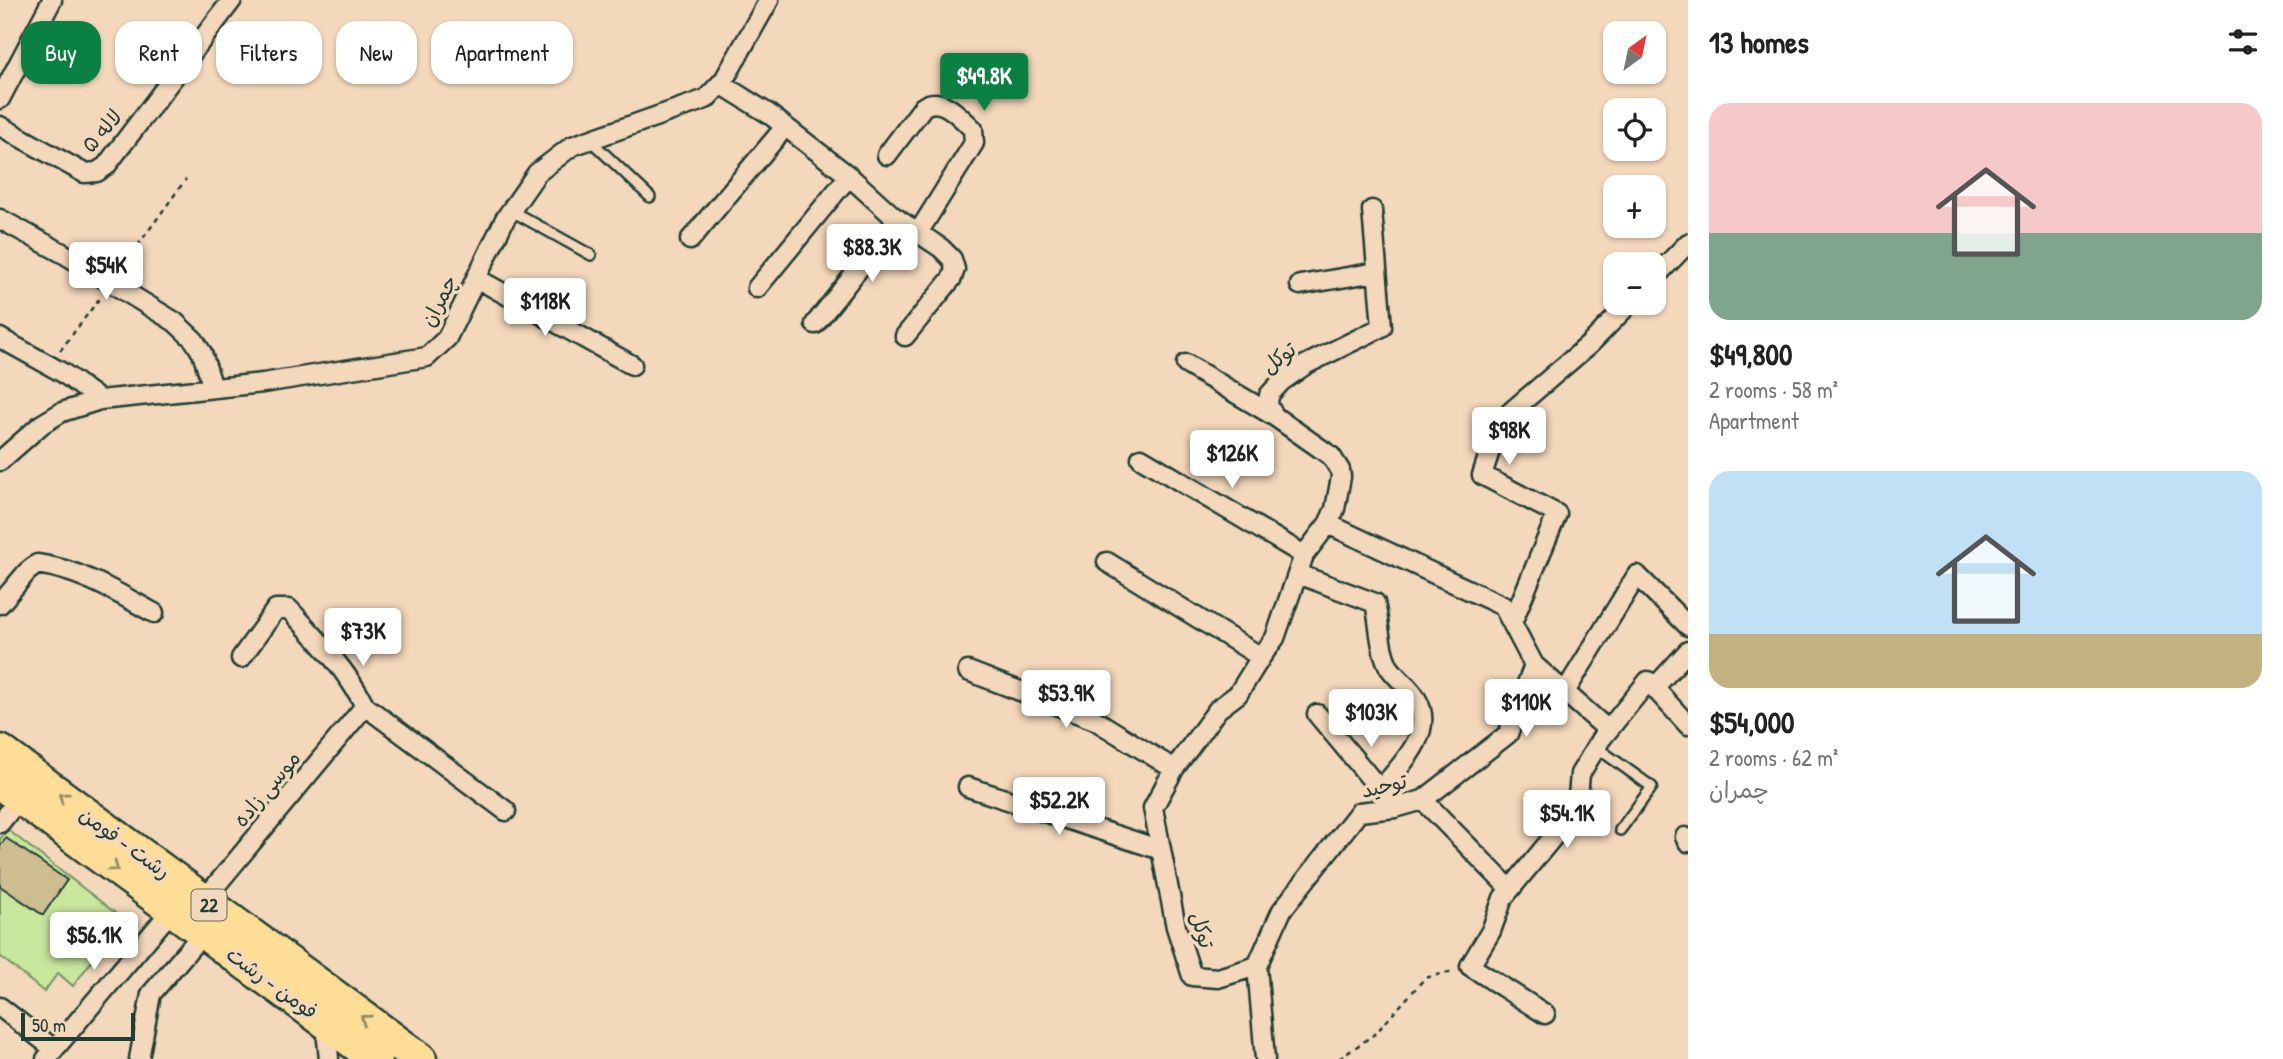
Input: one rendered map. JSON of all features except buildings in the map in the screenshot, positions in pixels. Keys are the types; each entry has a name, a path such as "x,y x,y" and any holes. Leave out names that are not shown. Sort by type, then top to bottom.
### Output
{"highway":[{"name":"رشت - فومن","path":"0,751 420,1059"},
{"name":"فومن - رشت","path":"10,790 376,1059"}],"street":[{"path":"0,99 51,0"},
{"name":"لاله ۵","path":"0,126 84,173 97,172 106,166 233,0"},
{"name":"چمران","path":"1,458 42,424 62,412 100,400 301,378 427,357 447,338 510,210 537,173 572,146 706,99 721,84 769,0"},
{"path":"721,84 785,127 849,176 898,219 941,248 952,259 955,269 952,278 905,336"},
{"path":"887,155 923,107 930,103 939,103 957,114 973,129 974,143 918,233"},
{"path":"690,240 785,127"},
{"path":"757,288 849,176"},
{"name":"توکل","path":"1256,966 1218,978 1192,976 1176,927 1153,808 1174,769 1218,709 1238,694 1275,638 1304,555 1328,524 1335,509 1340,477 1336,463 1331,456 1274,415 1268,405 1269,395 1305,365 1382,327 1372,210"},
{"path":"0,219 66,255 176,322 202,352 213,388"},
{"path":"815,324 898,219"},
{"path":"1666,266 1688,243"},
{"path":"1300,285 1377,272"},
{"path":"476,278 632,365"},
{"path":"1512,623 1557,514 1482,474 1500,422 1590,344 1618,315"},
{"path":"0,338 63,373 100,400"},
{"path":"1186,364 1274,415"},
{"path":"1141,458 1304,555"},
{"path":"1328,524 1503,606 1534,665 1608,730"},
{"path":"1107,562 1261,657"},
{"path":"0,604 37,564 60,567 97,582 154,613"},
{"path":"1297,574 1375,603 1390,668 1418,701 1422,722 1415,747 1380,790"},
{"path":"1565,692 1637,575 1688,626"},
{"path":"242,659 276,608 289,609 358,691 365,706 506,811"},
{"path":"1654,688 1688,651"},
{"name":"توحید","path":"1256,966 1282,909 1359,812 1395,808 1423,800 1508,734 1534,665"},
{"path":"968,671 1095,720 1174,769"},
{"path":"1545,1014 1470,966 1491,931 1503,898 1577,808 1580,774 1608,730 1648,681 1688,725"},
{"name":"موسی زاده","path":"203,901 365,706"},
{"path":"1317,715 1395,808"},
{"path":"968,787 1161,850"},
{"path":"0,822 10,790"},
{"path":"1423,800 1510,889"},
{"path":"0,1007 50,1054 172,910"},
{"path":"139,1059 151,994 203,933"},
{"path":"1256,966 1265,1059"},
{"path":"329,1059 327,1040 332,1027"}],"lane":[{"path":"589,139 650,197"},
{"path":"510,210 591,255"},
{"path":"1596,747 1652,787 1620,830"}],"path":[{"path":"1339,1059 1376,1033 1425,978 1470,966"}],"green space":[{"path":"8,830 123,919 73,986 58,973 44,992 0,956 0,839"}]}
